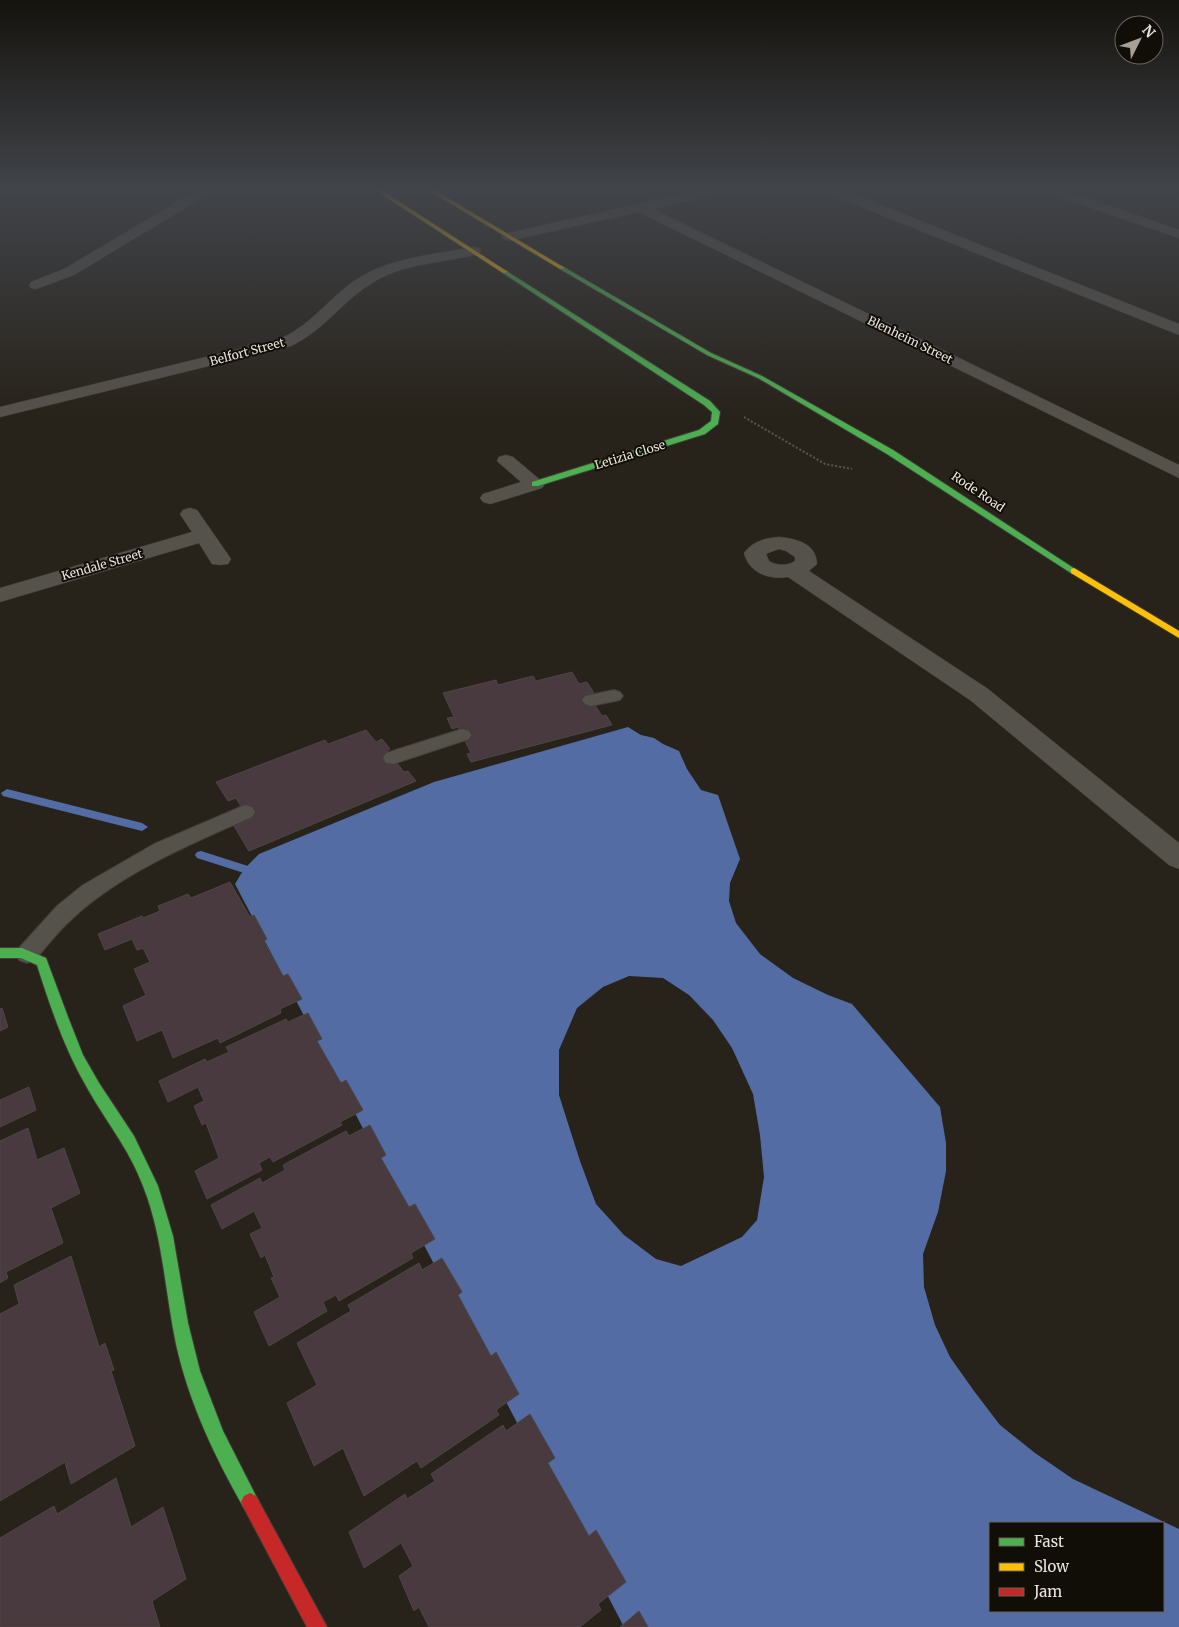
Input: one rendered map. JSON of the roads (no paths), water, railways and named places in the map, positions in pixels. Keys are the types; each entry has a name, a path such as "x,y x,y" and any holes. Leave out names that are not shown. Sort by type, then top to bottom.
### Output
{"street":[{"path":"36,285 79,266"},
{"name":"Belfort Street","path":"0,412 285,343 316,326 361,284 375,275 408,266"},
{"name":"Letizia Close","path":"490,498 695,435 713,425 716,415 707,403 497,266"},
{"name":"Rode Road","path":"558,266 709,354 760,377 913,466 1057,561 1179,635"},
{"name":"Blenheim Street","path":"759,266 1179,472"},
{"path":"1020,266 1179,330"},
{"name":"Rode Road","path":"716,344 760,377"},
{"path":"506,461 535,484"},
{"path":"190,514 220,559"},
{"name":"Kendale Street","path":"0,595 204,535"},
{"path":"794,571 839,603 949,673 1179,858"},
{"path":"0,953 27,954 42,962 62,1022 78,1058 139,1158 151,1187 166,1242 180,1323 194,1380 209,1424 230,1468 317,1627"}],"lane":[{"path":"591,700 614,696"},
{"path":"393,758 462,735"},
{"path":"27,954 65,912 91,892 161,849 245,812"}],"water":[{"path":"628,727 641,735 654,738 679,751 687,769 701,790 718,795 740,859 730,883 729,901 736,923 760,954 793,978 852,1004 940,1107 946,1143 946,1171 938,1212 923,1254 924,1287 935,1325 950,1357 1000,1425 1035,1453 1073,1479 1179,1529 1179,1627 624,1627 235,884 244,869 259,854 434,782","holes":["629,976 663,978 689,995 713,1020 732,1048 753,1094 760,1135 764,1177 757,1220 742,1237 681,1266 656,1259 624,1235 596,1204 559,1095 559,1050 577,1008 603,987"]}],"waterway":[{"path":"7,793 142,827"},
{"path":"201,855 244,869"}]}
